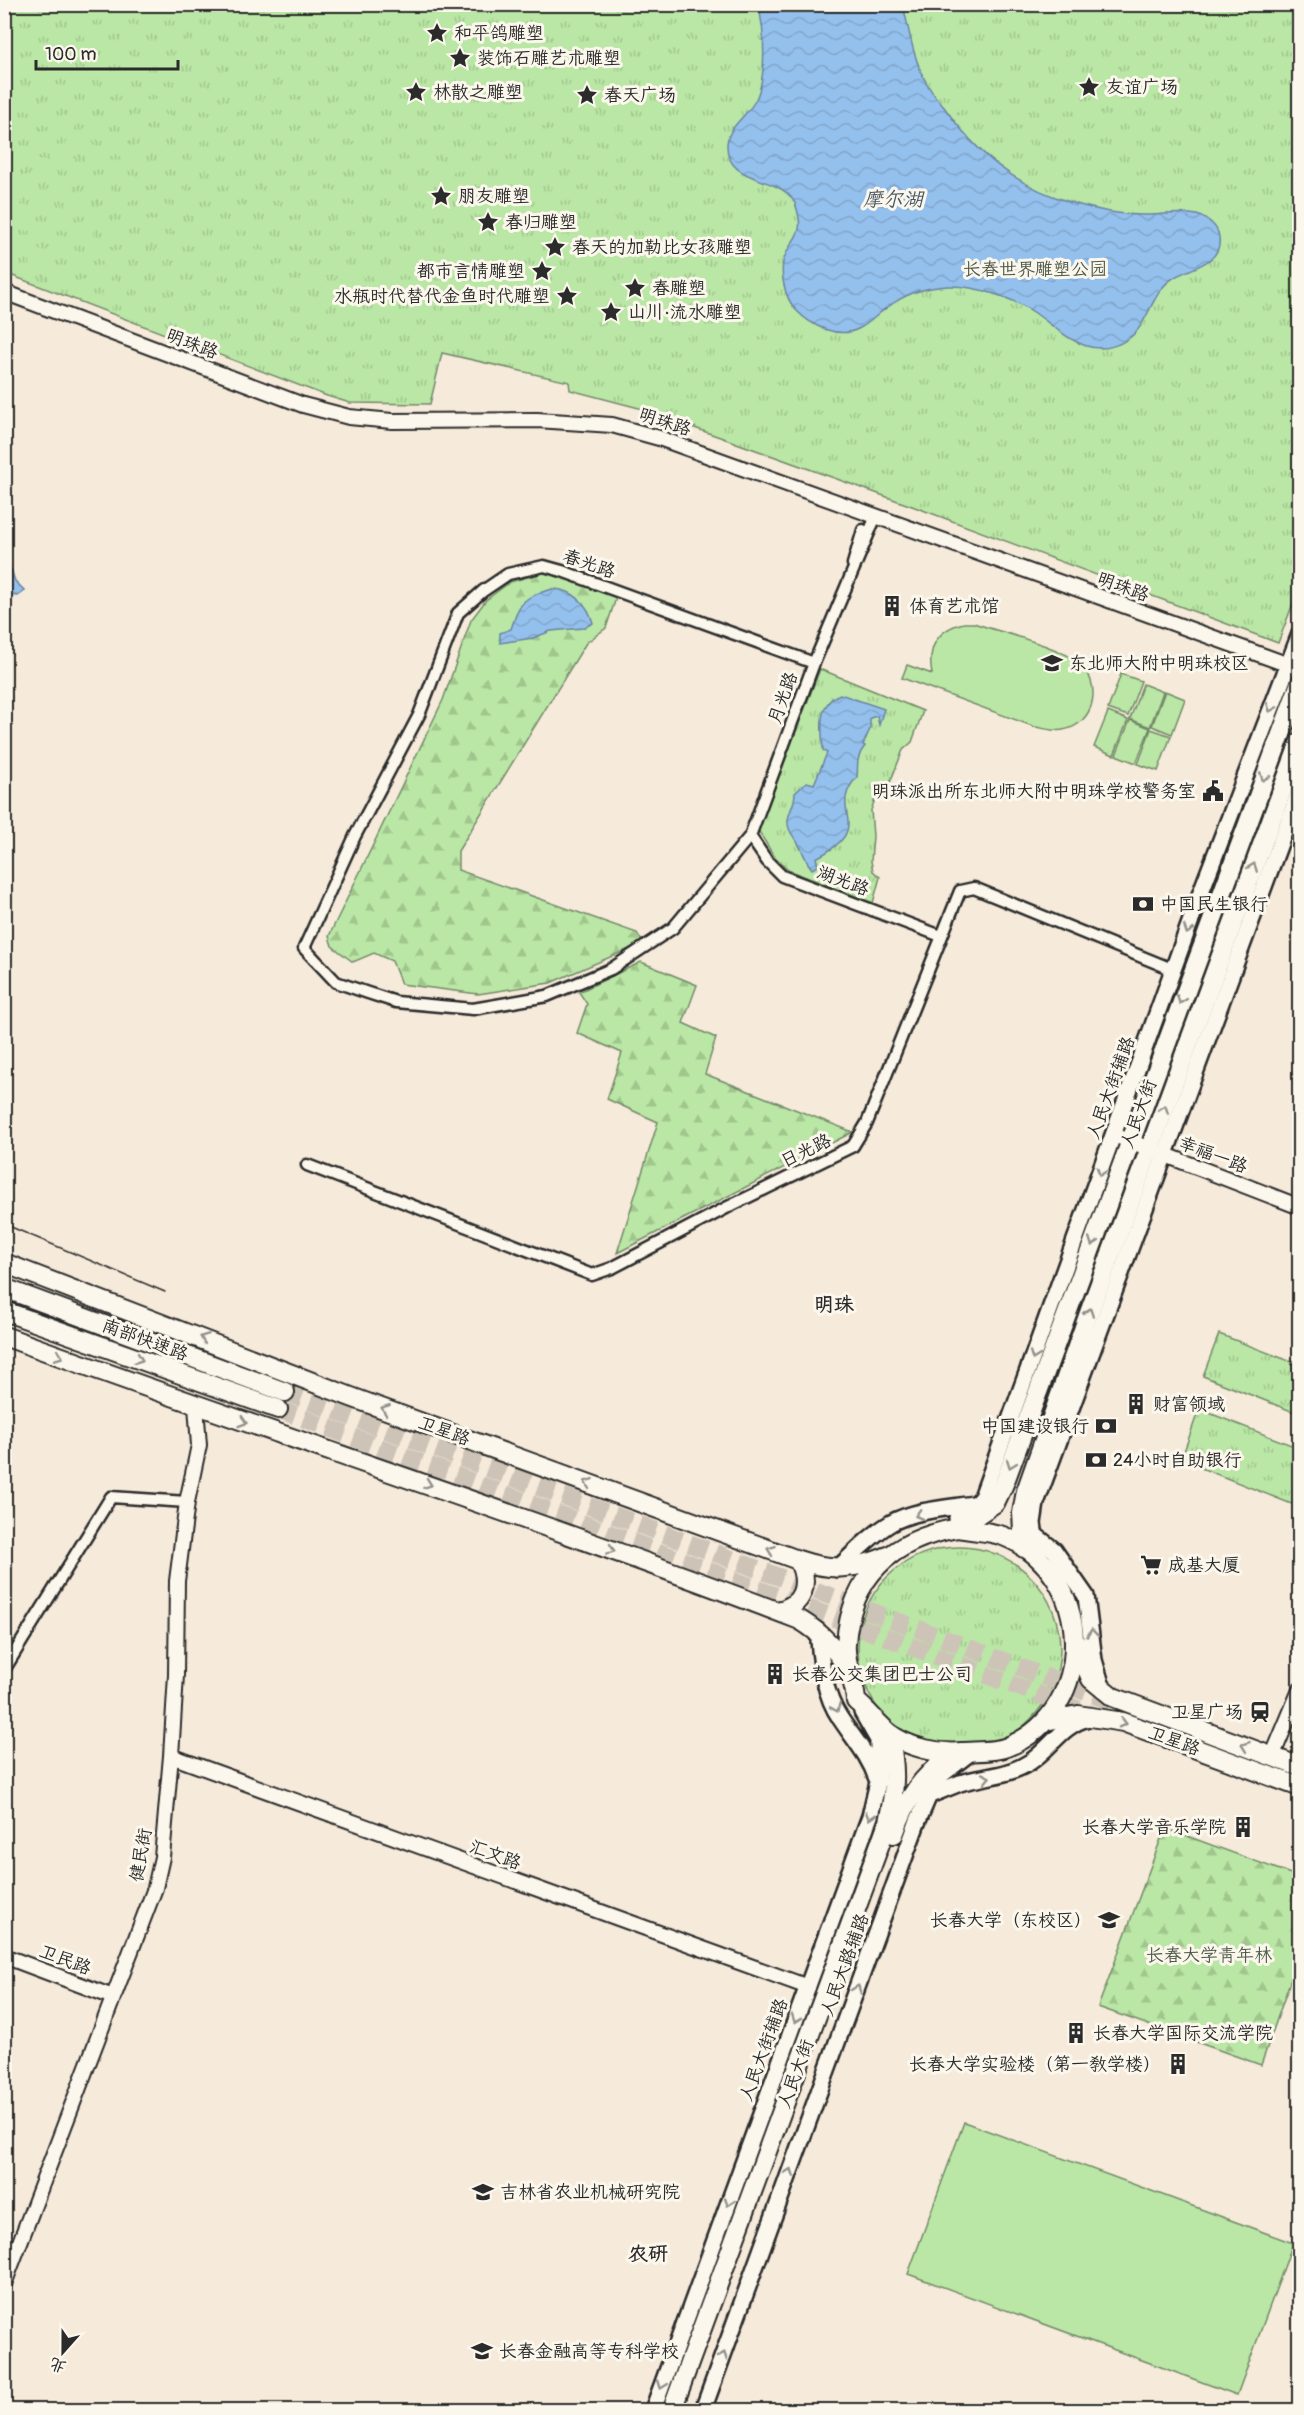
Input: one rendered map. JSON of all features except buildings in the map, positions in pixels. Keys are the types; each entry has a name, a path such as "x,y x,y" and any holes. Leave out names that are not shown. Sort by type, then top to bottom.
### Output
{"main road":[{"name":"人民大街辅路","path":"931,1533 969,1511 982,1497 1122,1138 1174,970 1261,733 1294,667 1299,634"},
{"name":"人民大街","path":"958,1528 995,1503 1122,1138 1299,684"},
{"name":"人民大街","path":"1033,1548 1022,1513 1026,1491 1157,1152 1299,747"},
{"path":"1157,1152 1299,789"},
{"name":"卫星路","path":"4,1263 362,1401 821,1568 852,1568 888,1556"},
{"name":"南部快速路","path":"4,1288 281,1400 4,1311"},
{"path":"4,1336 196,1406 343,1454 776,1611 818,1631 836,1648 855,1681 856,1701 889,1733 923,1749 952,1753 1006,1748 1029,1735 1045,1721 1064,1695 1073,1669 1076,1642 1072,1614 1062,1588 1033,1548"},
{"path":"837,1569 862,1545 892,1522 933,1511 976,1504"},
{"path":"849,1671 846,1644 850,1619 864,1584 888,1556 908,1542 931,1533 958,1528 1002,1536 1033,1548 1054,1550 1086,1596 1094,1660 1103,1690"},
{"path":"776,1611 792,1607 798,1601 805,1581 804,1572 798,1560"},
{"path":"818,1631 822,1673 838,1716 862,1747 878,1782"},
{"name":"卫星路","path":"1076,1642 1091,1679 1103,1690 1130,1704 1299,1767"},
{"name":"人民大街辅路","path":"653,2410 870,1816 878,1782 878,1740 856,1701"},
{"name":"卫星路","path":"1045,1721 1077,1715 1123,1722 1299,1787"},
{"path":"930,1795 961,1783 997,1776 1031,1761 1058,1734 1077,1721 1090,1717"},
{"name":"人民大街","path":"672,2410 888,1822 895,1791 896,1766 889,1733"},
{"name":"人民大路辅路","path":"703,2410 930,1795 942,1772 971,1752"},
{"name":"人民大街","path":"683,2410 897,1825 925,1775 952,1753"}],"street":[{"name":"明珠路","path":"4,292 303,405 349,417 392,421 537,420 612,425 659,438 1294,667"},
{"name":"月光路","path":"355,837 304,948 336,982 396,1002 473,1009 547,996 611,969 673,928 750,836 814,663 851,573 862,553 873,515"},
{"name":"春光路","path":"355,837 419,715 458,613 483,591 508,574 544,566 562,570 814,663"},
{"path":"1261,733 1299,747"},
{"name":"湖光路","path":"750,836 767,861 782,876 941,936"},
{"name":"日光路","path":"307,1165 592,1275 612,1268 728,1207 853,1146 867,1122 960,891 974,888 1174,970"},
{"name":"幸福一路","path":"1122,1138 1299,1207"},
{"name":"健民街","path":"4,2284 155,1888 162,1857 176,1676 177,1581 187,1502 199,1445 196,1406"},
{"path":"4,1670 111,1497 187,1502"},
{"path":"1272,1757 1299,1690"},
{"name":"汇文路","path":"171,1756 808,1987"},
{"name":"卫民路","path":"4,1956 113,1997"}],"green space":[{"name":"长春世界雕塑公园","path":"4,5 1299,5 1300,585 1278,643 912,506 639,408 570,390 569,382 442,353 430,404 350,403 5,273"},
{"path":"546,572 617,595 606,628 586,643 458,851 458,870 637,933 643,943 550,983 478,994 401,984 392,961 374,953 353,962 332,946 329,936 443,700 471,620 486,600 510,582"},
{"path":"964,623 974,623 1043,645 1078,662 1086,670 1093,691 1089,711 1083,720 1063,730 1035,727 902,678 907,665 932,674 931,656 936,641 947,630"},
{"path":"820,669 923,711 912,742 903,750 889,785 877,794 871,810 873,836 871,861 873,871 880,877 873,903 788,870 775,858 758,830"},
{"path":"1121,674 1141,681 1128,716 1108,709"},
{"path":"1143,684 1163,692 1150,727 1130,719"},
{"path":"1165,691 1185,699 1172,734 1152,726"},
{"path":"1108,712 1128,720 1114,755 1094,747"},
{"path":"1130,720 1150,728 1136,763 1116,755"},
{"path":"1151,729 1171,736 1158,771 1138,764"},
{"path":"641,962 697,985 683,1023 716,1038 705,1074 853,1132 617,1253 658,1122 607,1099 622,1053 577,1033 587,1004 579,992"},
{"path":"1219,1334 1292,1362 1299,1414 1203,1376"},
{"path":"1199,1409 1299,1448 1299,1507 1181,1460"},
{"path":"949,1547 969,1547 988,1551 1007,1559 1037,1584 1048,1600 1056,1619 1060,1648 1056,1677 1048,1696 1023,1726 1007,1737 988,1745 969,1749 949,1749 930,1745 911,1737 881,1712 870,1696 862,1677 858,1658 858,1638 862,1619 870,1600 895,1570 911,1559 930,1551"},
{"name":"长春大学青年林","path":"1165,1828 1299,1877 1299,1956 1261,2065 1098,2007"},
{"path":"964,2122 1293,2243 1237,2395 908,2274"}],"water":[{"name":"摩尔湖","path":"758,5 903,5 914,53 929,87 970,140 1000,167 1033,188 1090,208 1126,214 1184,213 1201,216 1217,229 1219,246 1216,253 1205,263 1167,283 1155,298 1135,333 1114,346 1089,347 1067,336 1016,302 981,290 958,286 918,291 898,300 864,326 852,331 834,332 817,326 796,310 788,298 783,283 784,260 799,228 800,222 796,206 790,196 780,189 745,174 729,158 727,145 730,133 752,106 762,80 763,40"},
{"path":"5,568 11,569 15,581 25,591 18,596 5,595"},
{"path":"553,589 567,592 579,599 593,623 583,628 551,631 533,638 500,643 500,633 511,629 524,601 535,594"},
{"path":"840,694 884,709 879,725 877,716 870,718 870,729 859,757 857,777 849,789 846,800 848,828 844,837 834,847 816,858 818,866 812,869 790,830 788,820 795,793 807,782 814,784 827,753 823,750 822,718 827,704"}],"tunnel":[{"path":"285,1392 1121,1705"},
{"path":"278,1409 1096,1716"}],"tram line":[{"path":"4,1224 165,1292"}],"place":[{"name":"和平鸽雕塑","path":"437,33"},
{"name":"装饰石雕艺术雕塑","path":"460,58"},
{"name":"友谊广场","path":"1089,87"},
{"name":"林散之雕塑","path":"416,92"},
{"name":"春天广场","path":"587,95"},
{"name":"朋友雕塑","path":"441,196"},
{"name":"春归雕塑","path":"488,222"},
{"name":"春天的加勒比女孩雕塑","path":"555,247"},
{"name":"都市言情雕塑","path":"542,271"},
{"name":"春雕塑","path":"635,288"},
{"name":"水瓶时代替代金鱼时代雕塑","path":"567,296"},
{"name":"山川·流水雕塑","path":"611,312"},
{"name":"体育艺术馆","path":"892,606"},
{"name":"东北师大附中明珠校区","path":"1052,663"},
{"name":"明珠派出所东北师大附中明珠学校警务室","path":"1213,791"},
{"name":"中国民生银行","path":"1143,904"},
{"name":"财富领域","path":"1136,1404"},
{"name":"中国建设银行","path":"1106,1426"},
{"name":"24小时自助银行","path":"1096,1460"},
{"name":"成基大厦","path":"1151,1565"},
{"name":"长春公交集团巴士公司","path":"775,1674"},
{"name":"卫星广场","path":"1260,1712"},
{"name":"长春大学音乐学院","path":"1243,1827"},
{"name":"长春大学（东校区）","path":"1109,1920"},
{"name":"长春大学国际交流学院","path":"1076,2033"},
{"name":"长春大学实验楼（第一教学楼）","path":"1178,2064"},
{"name":"吉林省农业机械研究院","path":"483,2192"},
{"name":"长春金融高等专科学校","path":"482,2351"}],"district":[{"name":"明珠","path":"834,1304"},
{"name":"农研","path":"648,2253"}]}
